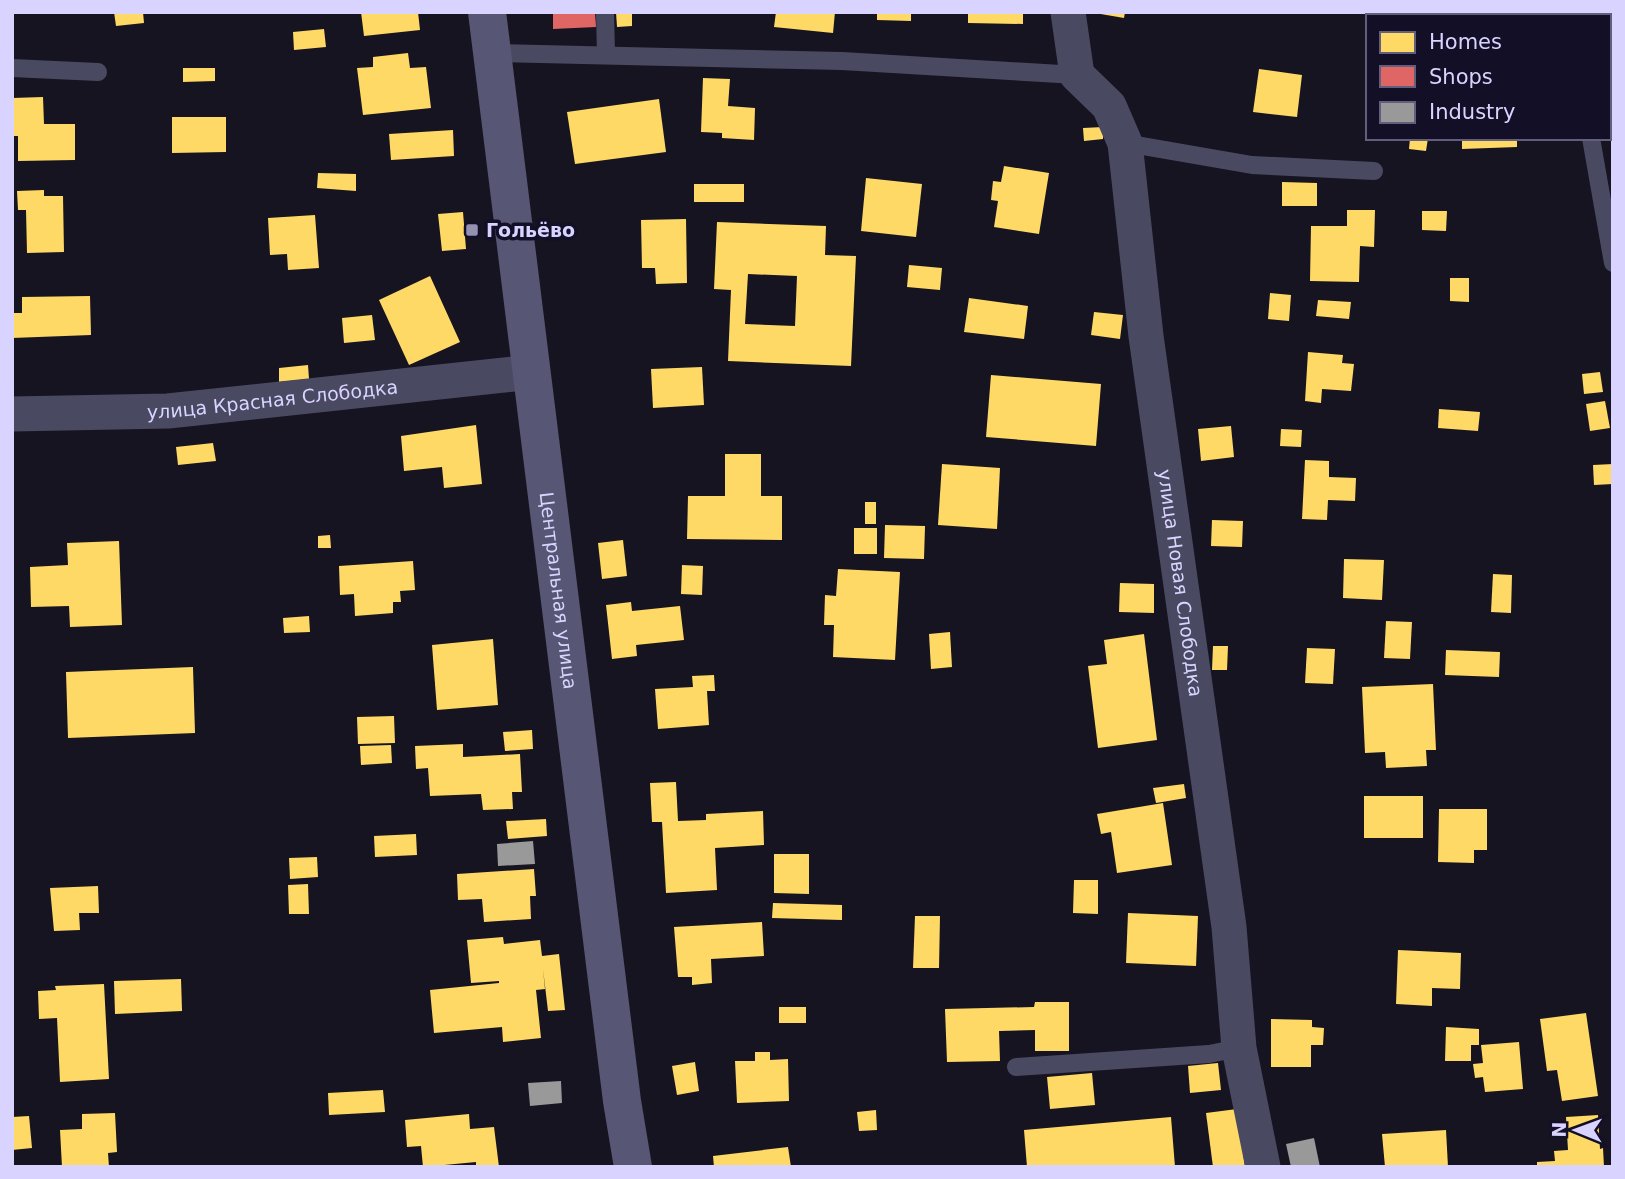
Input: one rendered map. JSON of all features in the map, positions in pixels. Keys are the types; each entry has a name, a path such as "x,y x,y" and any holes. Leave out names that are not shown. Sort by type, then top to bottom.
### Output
{"main road":[{"name":"Центральная улица","path":"487,12 619,1073 633,1167"}],"street":[{"path":"1068,12 1077,75"},
{"name":"улица Новая Слободка","path":"1077,75 1109,106 1125,143 1146,336 1229,927 1239,1048 1263,1167"},
{"name":"улица Красная Слободка","path":"12,414 168,411 532,372"}],"lane":[{"path":"605,12 606,55"},
{"path":"492,53 842,61 1077,75"},
{"path":"12,68 98,72"},
{"path":"1591,140 1613,263"},
{"path":"1125,143 1252,165 1374,171"},
{"path":"1016,1067 1209,1054 1239,1048"}],"building: Homes":[{"path":"114,12 143,12 144,23 116,26"},
{"path":"361,12 418,12 420,30 364,36"},
{"path":"616,12 632,12 632,26 617,27"},
{"path":"776,12 835,12 833,33 774,27"},
{"path":"877,12 911,12 911,21 877,20"},
{"path":"968,12 1023,12 1023,24 968,23"},
{"path":"1089,12 1125,12 1124,18"},
{"path":"324,29 326,47 294,50 293,32"},
{"path":"408,53 410,68 426,67 431,108 363,115 357,68 373,67 373,57"},
{"path":"183,68 215,68 215,81 183,82"},
{"path":"1259,69 1302,75 1297,117 1253,112"},
{"path":"703,78 730,79 728,106 755,108 754,140 722,138 722,133 701,132"},
{"path":"43,97 44,124 75,124 75,160 18,161 18,136 12,136 12,98"},
{"path":"659,99 666,152 575,164 567,112"},
{"path":"172,117 226,117 226,152 172,153"},
{"path":"1103,127 1103,139 1084,141 1083,128"},
{"path":"453,130 454,156 391,160 389,134"},
{"path":"1410,140 1428,140 1426,151 1409,149"},
{"path":"1462,140 1517,140 1517,147 1462,149"},
{"path":"1004,166 1049,173 1039,234 994,227 998,201 991,200 993,181 1001,182"},
{"path":"318,173 356,174 356,191 317,188"},
{"path":"866,178 922,184 916,237 861,231"},
{"path":"1282,182 1317,183 1317,206 1282,206"},
{"path":"694,184 744,184 744,202 694,202"},
{"path":"44,190 44,196 63,196 64,252 27,253 26,210 18,210 17,191"},
{"path":"1347,210 1375,210 1374,247 1360,246 1359,282 1310,281 1311,226 1347,226"},
{"path":"1422,211 1447,211 1446,231 1422,230"},
{"path":"463,212 466,249 442,251 438,214"},
{"path":"315,215 319,268 288,270 287,254 270,255 268,218"},
{"path":"686,219 687,283 656,284 655,268 642,268 641,220"},
{"path":"717,222 826,226 825,255 856,256 851,366 728,361 731,290 714,289","holes":["748,274 797,276 795,326 745,324"]},
{"path":"909,265 942,268 940,290 907,287"},
{"path":"430,276 460,342 409,365 379,300"},
{"path":"1450,278 1469,278 1469,302 1450,301"},
{"path":"1270,293 1291,295 1289,321 1268,319"},
{"path":"90,296 91,335 12,338 12,313 22,313 22,297"},
{"path":"969,298 1028,306 1024,339 964,332"},
{"path":"1318,300 1351,302 1349,319 1316,316"},
{"path":"1094,312 1123,315 1120,339 1091,335"},
{"path":"372,315 375,340 344,343 342,318"},
{"path":"1308,352 1343,355 1342,363 1354,364 1351,391 1322,389 1321,403 1305,401"},
{"path":"308,365 309,379 279,382 279,368"},
{"path":"702,367 704,405 653,408 651,369"},
{"path":"1600,372 1603,392 1584,394 1582,374"},
{"path":"991,375 1101,384 1096,446 986,437"},
{"path":"1605,401 1610,428 1590,431 1586,404"},
{"path":"1439,409 1480,412 1478,431 1438,428"},
{"path":"476,425 482,484 444,488 442,467 404,471 401,436"},
{"path":"1231,426 1234,457 1201,461 1198,429"},
{"path":"1281,429 1302,430 1301,447 1280,446"},
{"path":"213,443 216,461 178,465 176,447"},
{"path":"725,454 761,454 761,496 782,496 782,540 687,539 688,496 725,496"},
{"path":"1305,460 1329,461 1329,477 1356,478 1355,501 1328,500 1327,520 1302,519"},
{"path":"942,464 1000,468 997,529 938,525"},
{"path":"1613,464 1613,484 1594,485 1593,465"},
{"path":"865,502 876,502 876,524 865,524"},
{"path":"1212,520 1243,521 1242,547 1211,546"},
{"path":"885,525 925,526 924,559 884,558"},
{"path":"854,528 877,528 877,554 854,554"},
{"path":"330,535 331,548 318,548 318,536"},
{"path":"623,540 627,576 602,579 598,543"},
{"path":"119,541 122,625 70,627 69,606 31,607 30,567 68,565 67,543"},
{"path":"1344,559 1384,560 1382,600 1343,598"},
{"path":"413,561 415,590 400,591 401,602 393,602 393,613 355,616 354,594 340,595 339,566"},
{"path":"682,565 703,566 702,595 681,594"},
{"path":"838,569 900,572 895,660 833,657 834,625 824,625 825,595 836,596"},
{"path":"1493,574 1512,575 1511,613 1491,612"},
{"path":"1120,583 1154,584 1154,613 1119,612"},
{"path":"631,602 632,611 680,606 684,640 636,645 637,656 612,659 606,605"},
{"path":"309,616 310,632 284,633 283,618"},
{"path":"1386,621 1412,622 1410,659 1384,658"},
{"path":"950,632 952,667 931,669 929,634"},
{"path":"1144,634 1157,740 1098,748 1088,666 1107,664 1104,640"},
{"path":"493,639 498,705 437,710 432,645"},
{"path":"1213,646 1228,646 1227,670 1212,670"},
{"path":"1307,648 1335,649 1333,684 1305,683"},
{"path":"1446,650 1500,652 1499,677 1445,675"},
{"path":"193,667 195,733 68,738 66,672"},
{"path":"714,675 715,691 707,691 709,725 658,729 655,689 693,687 692,676"},
{"path":"1433,684 1436,750 1426,750 1427,766 1386,768 1385,752 1365,753 1362,687"},
{"path":"394,716 395,743 358,744 357,717"},
{"path":"532,730 533,749 505,751 503,732"},
{"path":"463,744 463,757 520,754 522,792 512,792 513,809 483,810 481,794 430,796 428,768 416,769 415,746"},
{"path":"391,745 392,763 361,765 360,746"},
{"path":"676,782 678,821 706,820 706,814 763,811 764,845 715,848 717,890 666,893 662,822 652,822 650,783"},
{"path":"1184,784 1186,798 1156,803 1153,788"},
{"path":"1364,796 1423,796 1423,838 1364,838"},
{"path":"1163,803 1172,865 1117,873 1111,832 1101,834 1097,814"},
{"path":"1439,809 1487,809 1487,850 1474,850 1474,863 1438,862"},
{"path":"546,819 547,836 508,839 506,821"},
{"path":"416,834 417,855 375,857 374,836"},
{"path":"774,854 809,854 809,894 774,893"},
{"path":"317,857 318,877 290,879 289,858"},
{"path":"534,869 536,896 530,896 531,919 484,922 482,899 458,900 457,874"},
{"path":"1074,880 1098,880 1098,914 1073,913"},
{"path":"308,884 309,914 289,914 288,885"},
{"path":"98,886 99,913 79,913 80,930 54,931 50,888"},
{"path":"773,903 842,905 842,920 772,918"},
{"path":"1128,913 1198,916 1196,966 1126,963"},
{"path":"915,916 940,916 939,968 913,968"},
{"path":"762,922 764,956 711,959 712,983 692,985 692,977 678,977 674,927"},
{"path":"503,937 504,944 540,940 542,956 559,954 565,1010 548,1011 543,969 545,989 536,990 541,1038 503,1042 502,1027 434,1033 430,990 499,983 471,983 467,940"},
{"path":"1398,950 1461,953 1460,989 1432,988 1432,1006 1396,1004"},
{"path":"181,979 182,1011 115,1014 114,981"},
{"path":"104,984 109,1079 60,1082 57,1018 39,1019 38,991 56,990 55,986"},
{"path":"1035,1002 1069,1002 1069,1051 1035,1051 1035,1030 999,1031 1000,1061 947,1062 945,1009 1034,1007"},
{"path":"779,1007 806,1007 806,1023 779,1023"},
{"path":"1586,1013 1598,1096 1562,1101 1557,1070 1547,1071 1540,1019"},
{"path":"1271,1019 1312,1020 1312,1027 1324,1028 1323,1045 1311,1045 1311,1067 1271,1067"},
{"path":"1446,1027 1479,1029 1479,1045 1471,1045 1471,1061 1445,1061"},
{"path":"1519,1042 1523,1089 1485,1092 1483,1077 1475,1078 1473,1064 1483,1063 1481,1045"},
{"path":"755,1052 770,1052 770,1060 788,1059 789,1101 737,1103 735,1061 755,1061"},
{"path":"695,1062 699,1091 677,1095 672,1066"},
{"path":"1218,1063 1221,1090 1190,1093 1188,1066"},
{"path":"1092,1073 1095,1105 1050,1109 1047,1077"},
{"path":"383,1090 385,1112 329,1115 328,1093"},
{"path":"1237,1109 1245,1167 1213,1167 1206,1113"},
{"path":"876,1110 877,1130 859,1131 857,1112"},
{"path":"115,1113 117,1152 108,1153 109,1167 62,1167 60,1130 82,1129 82,1114"},
{"path":"469,1114 470,1129 494,1127 499,1167 476,1167 476,1162 423,1167 421,1146 407,1147 405,1120"},
{"path":"1598,1115 1604,1167 1537,1167 1537,1162 1555,1161 1554,1151 1568,1150 1566,1117"},
{"path":"29,1116 32,1148 12,1150 12,1117"},
{"path":"1171,1117 1175,1167 1027,1167 1024,1130"},
{"path":"1446,1130 1448,1167 1385,1167 1382,1134"},
{"path":"788,1147 791,1167 714,1167 713,1156"}],"building: Shops":[{"path":"553,12 595,12 596,27 553,29"}],"building: Industry":[{"path":"533,841 535,864 498,866 497,844"},
{"path":"561,1081 562,1103 530,1106 528,1083"},
{"path":"1314,1138 1320,1167 1291,1167 1286,1144"}],"place":[{"name":"Гольёво","path":"472,230"}]}
